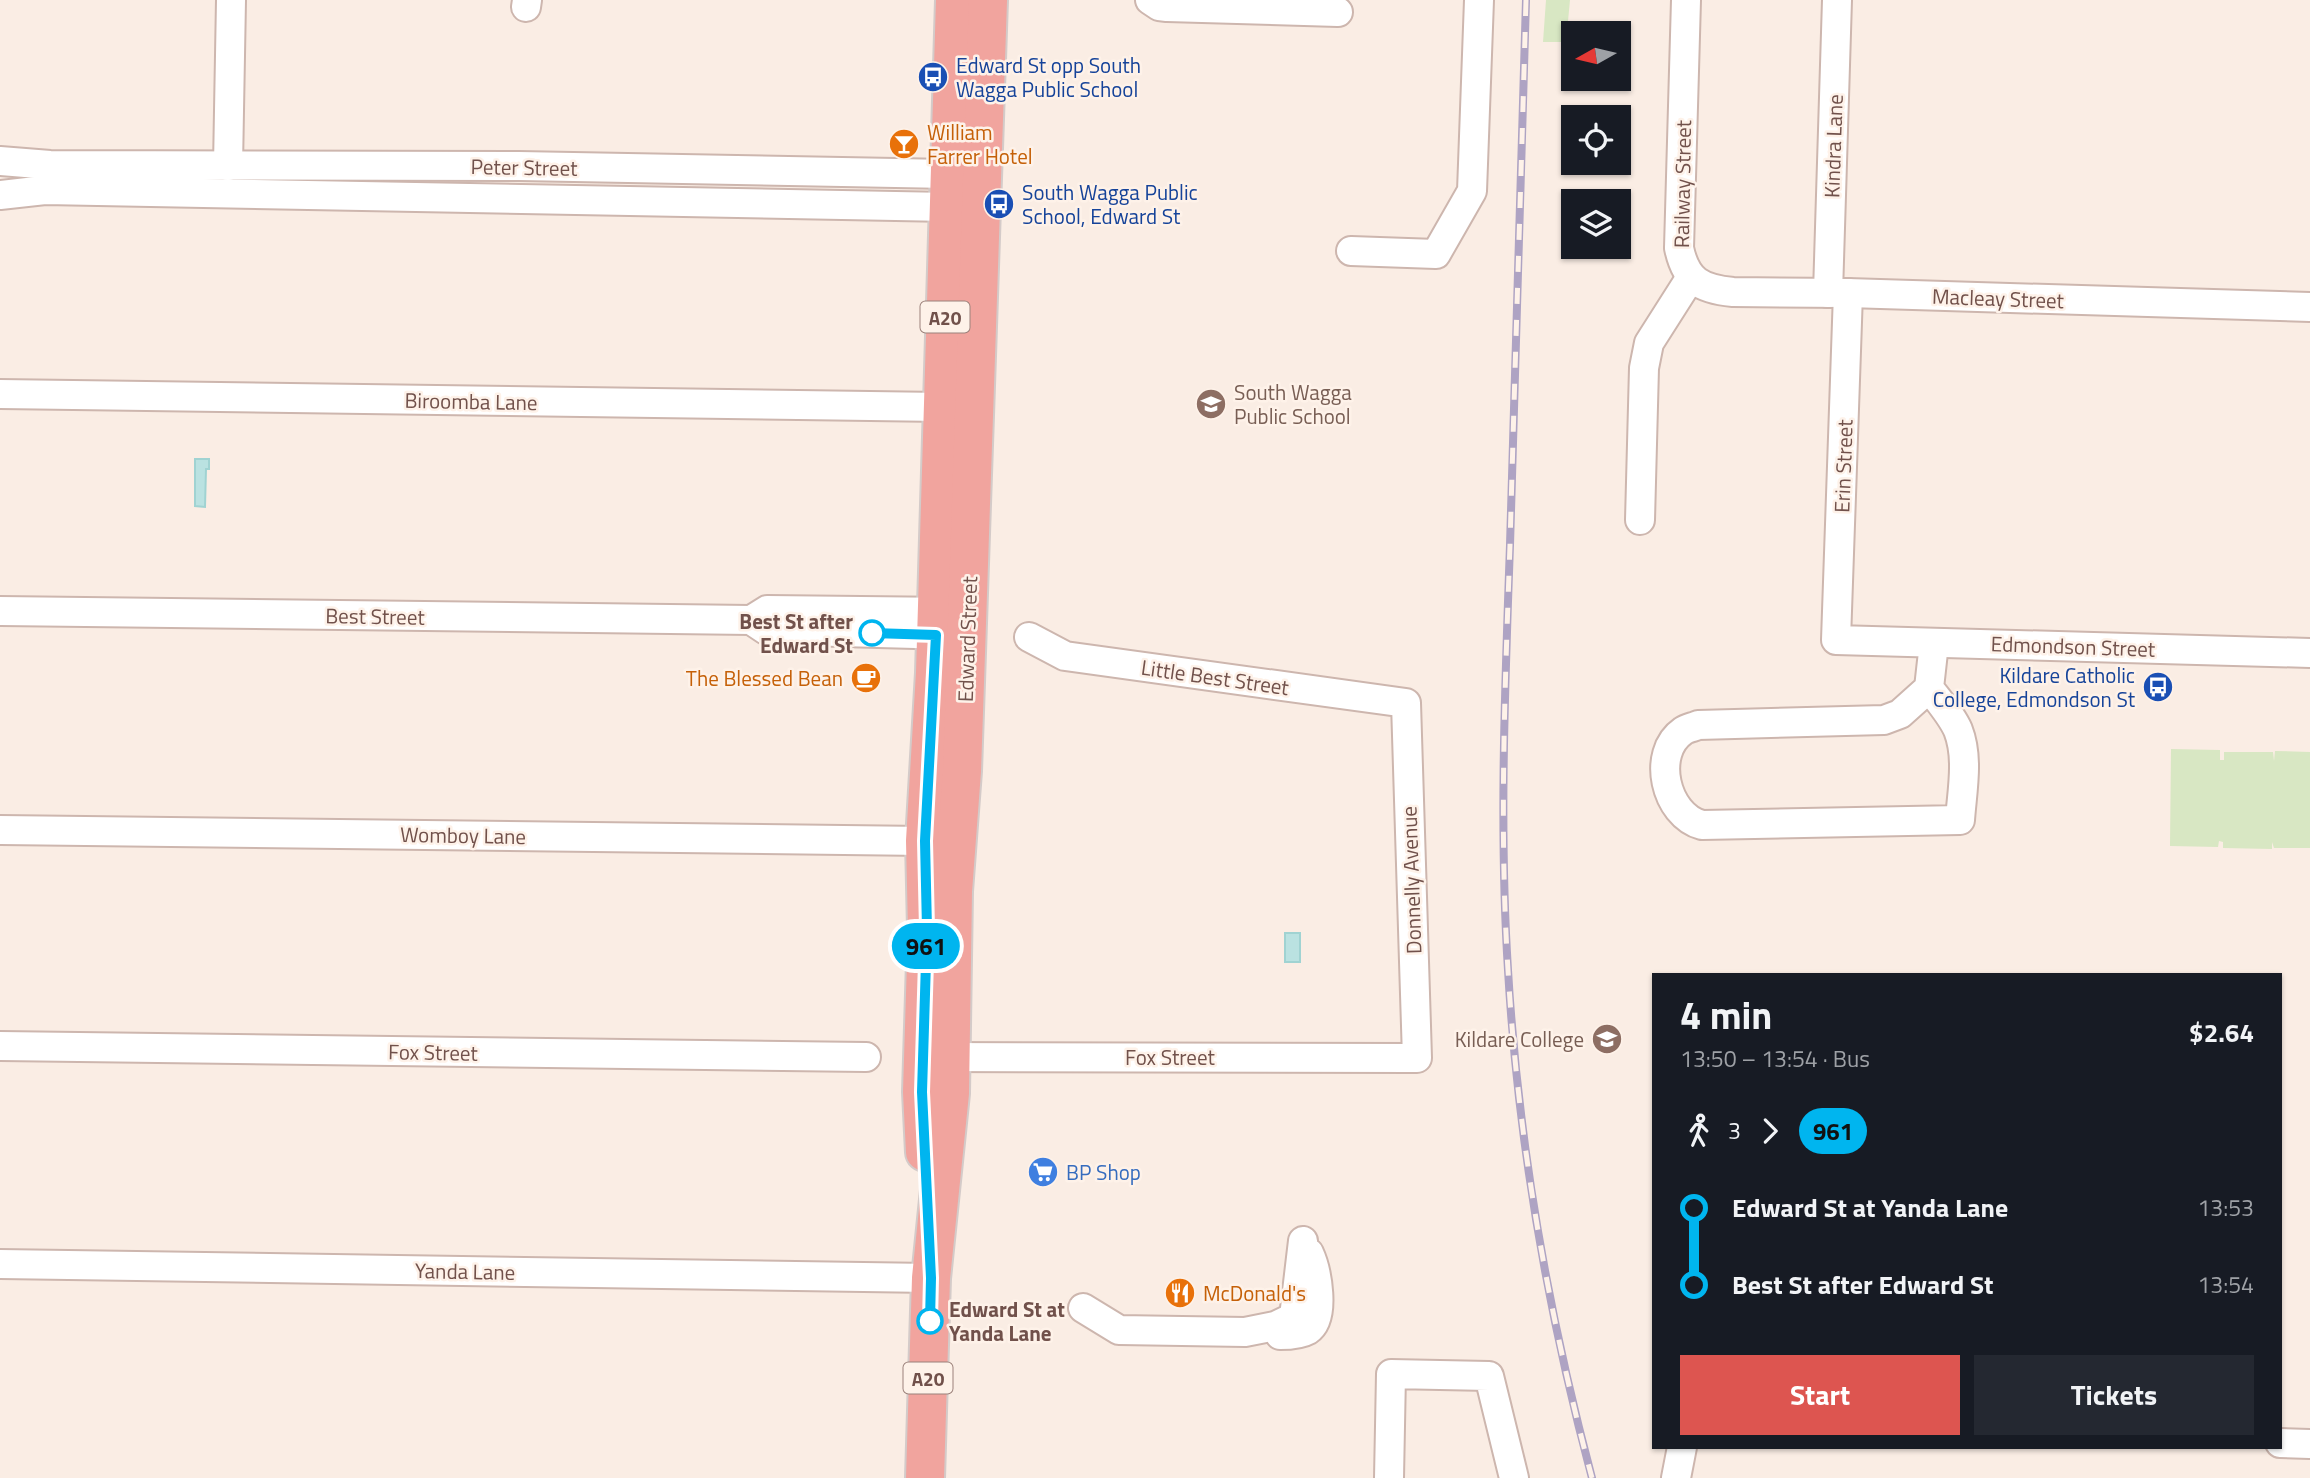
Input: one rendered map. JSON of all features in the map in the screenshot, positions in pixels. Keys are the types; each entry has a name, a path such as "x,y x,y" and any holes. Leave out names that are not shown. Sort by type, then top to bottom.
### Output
{"highway":[{"name":"Edward Street","path":"925,1478 931,1278 922,1101 936,1057 962,771 942,407 955,0"},
{"name":"Edward Street","path":"936,1057 927,929 925,841 952,623 988,0"}],"street":[{"path":"228,166 231,0"},
{"path":"1150,0 1167,7 1338,12"},
{"path":"1351,251 1436,254 1472,191 1479,0"},
{"name":"Railway Street","path":"1640,520 1644,368 1649,343 1691,277 1682,265 1679,233 1686,0"},
{"name":"Kindra Lane","path":"1838,0 1838,293"},
{"name":"Peter Street","path":"0,161 50,165 264,194 771,204 949,191"},
{"name":"Peter Street","path":"0,195 228,166 519,166 772,171 949,191"},
{"path":"264,166 264,194"},
{"path":"398,166 398,197"},
{"path":"516,199 519,166"},
{"path":"650,202 651,168"},
{"path":"771,204 772,171"},
{"name":"Macleay Street","path":"1691,277 1701,286 1716,291 2310,307"},
{"name":"Erin Street","path":"1836,640 1838,293"},
{"name":"Biroomba Lane","path":"0,394 942,407"},
{"name":"Best Street","path":"0,611 751,620 766,630 952,623"},
{"name":"Little Best Street","path":"1029,637 1065,656 1406,703"},
{"name":"Edmondson Street","path":"1836,640 2310,653"},
{"path":"1929,688 1900,714 1884,720 1698,725 1684,730 1669,753 1666,780 1671,799 1676,809 1686,818 1702,825 1960,820 1964,780 1963,749 1958,729 1929,688 1934,643"},
{"name":"Donnelly Avenue","path":"1406,703 1417,1058"},
{"name":"Womboy Lane","path":"0,830 925,841"},
{"name":"Fox Street","path":"0,1046 866,1057"},
{"name":"Fox Street","path":"936,1057 1417,1058"},
{"path":"1083,1308 1119,1330 1245,1332 1275,1326 1294,1317 1303,1241"},
{"name":"Yanda Lane","path":"0,1264 931,1278"},
{"path":"1389,1478 1391,1374 1489,1376 1514,1478"},
{"path":"2282,1443 2310,1444"}],"green space":[{"path":"1546,0 1570,0 1568,21 1561,21 1561,42 1543,42"},
{"path":"2171,749 2220,750 2220,760 2224,760 2224,752 2273,752 2274,761 2275,751 2310,752 2310,848 2274,848 2272,842 2272,849 2223,848 2223,842 2219,841 2218,847 2170,846"}],"water":[{"path":"195,459 209,459 209,469 206,469 205,507 195,506"},
{"path":"1285,933 1300,933 1300,962 1285,962"}],"railway":[{"path":"1526,0 1505,705 1505,917 1513,1034 1527,1162 1549,1290 1592,1478"}],"bus line":[{"name":"961","path":"872,633 936,635 925,841 927,929 922,1092 931,1278 930,1321"}],"place":[{"name":"Edward St opp South Wagga Public School","path":"933,77"},
{"name":"William Farrer Hotel","path":"904,144"},
{"name":"South Wagga Public School, Edward St","path":"999,204"},
{"name":"South Wagga Public School","path":"1211,404"},
{"name":"Best St after Edward St","path":"872,633"},
{"name":"The Blessed Bean","path":"866,678"},
{"name":"Kildare Catholic College, Edmondson St","path":"2158,687"},
{"name":"Kildare College","path":"1607,1039"},
{"name":"BP Shop","path":"1043,1172"},
{"name":"McDonald's","path":"1180,1293"},
{"name":"Edward St at Yanda Lane","path":"930,1321"}]}
